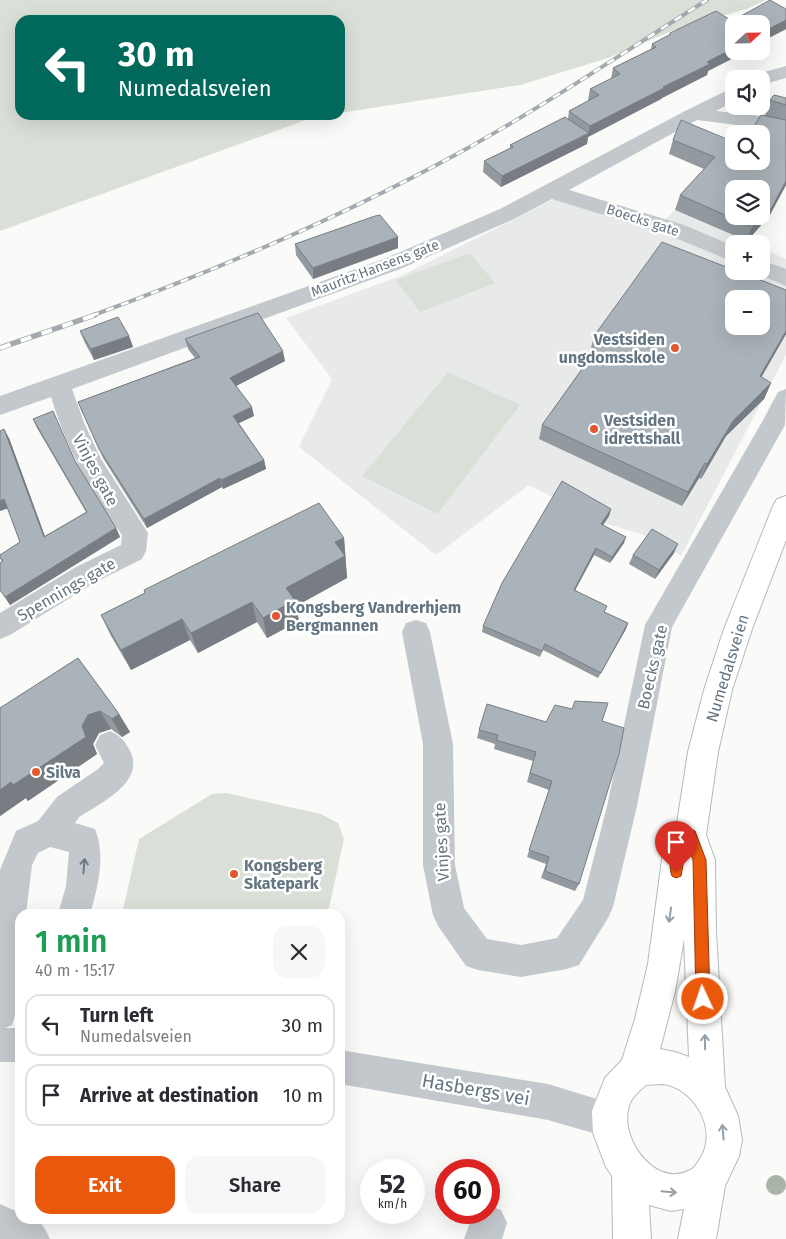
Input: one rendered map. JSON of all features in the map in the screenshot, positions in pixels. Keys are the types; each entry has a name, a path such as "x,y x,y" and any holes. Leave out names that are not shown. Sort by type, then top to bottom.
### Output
{"main road":[{"name":"Numedalsveien","path":"708,1091 700,932 699,860 691,835 703,752 718,690 738,629 786,506"},
{"name":"Numedalsveien","path":"634,1073 644,1047 660,990 679,852 691,835"},
{"path":"672,1067 697,1080 708,1091 722,1120 724,1136 723,1151 718,1166 710,1178 696,1188 680,1193 662,1192 645,1184 630,1172 619,1156 612,1139 610,1120 613,1101 621,1084 634,1073 646,1068 672,1067"},
{"path":"630,1172 632,1239"},
{"path":"697,1239 710,1178"}],"street":[{"path":"770,77 785,73"},
{"name":"Mauritz Hansens gate","path":"0,406 392,264 507,214 725,98"},
{"path":"694,114 761,122 786,129"},
{"name":"Boecks gate","path":"551,191 676,230 725,251"},
{"path":"770,271 786,278"},
{"name":"Vinjes gate","path":"59,386 72,425 97,476 117,510 135,533 133,551"},
{"name":"Boecks gate","path":"567,953 597,907 622,806 659,625 773,425 786,398"},
{"name":"Spennings gate","path":"0,627 85,575 133,551"},
{"name":"Vinjes gate","path":"416,632 438,744 440,865 449,915 478,954 520,961 567,953"},
{"path":"0,1012 4,996 11,895 16,863 27,842 49,832 68,806 109,779 119,768 118,757 110,745"},
{"path":"49,832 84,840 85,862 80,898 76,909"},
{"path":"0,1045 15,1045"},
{"name":"Hasbergs vei","path":"345,1068 548,1102 610,1120"},
{"path":"0,1222 22,1232 31,1239"}],"shaded area":[{"path":"0,0 766,0 749,8 674,30 608,58 520,85 345,112 345,15 15,15 15,120 306,120 0,231"},
{"path":"572,190 600,202 663,221 675,210 732,235 725,235 725,280 770,280 770,252 786,259 786,355 681,556 644,535 607,524 529,485 436,555 299,447 332,379 286,318 403,275"},
{"path":"470,253 495,283 420,312 396,280"},
{"path":"448,372 520,405 438,514 362,476"},
{"name":"Kongsberg Skatepark","path":"226,793 321,814 338,823 344,839 329,908 123,909 139,839 212,794"}],"building":[{"path":"770,0 786,9 786,20 770,28 770,15 743,15"},
{"path":"716,11 725,17 725,53 707,62 710,64 590,126 569,111 599,95 590,89 620,74 613,68 656,47 652,44 670,33"},
{"path":"774,95 786,98 786,105 770,100"},
{"path":"761,115 786,120 786,181 771,209 770,180 725,180 725,215 680,195 715,157 673,140 681,120 725,138 725,170 770,170 770,125 755,125"},
{"path":"565,117 589,133 502,176 484,161 513,147 510,145"},
{"path":"380,215 398,237 313,268 295,244 375,216"},
{"path":"662,242 725,266 725,280 761,280 786,290 786,331 760,376 771,383 733,421 688,492 542,425 603,340 594,336"},
{"path":"258,313 283,351 230,378 252,407 233,416 264,460 221,480 220,478 144,519 99,449 78,402 200,357 185,339"},
{"path":"118,317 129,336 91,349 80,331"},
{"path":"53,411 75,461 116,528 5,597 0,590 0,563 3,561 0,555 20,542 4,499 0,501 0,431 4,429 44,537 87,512 33,419"},
{"path":"562,481 611,509 601,524 626,537 612,557 596,548 574,590 607,606 604,612 628,623 601,673 545,644 542,651 483,626 502,583"},
{"path":"319,503 344,538 335,542 345,556 286,588 295,600 263,618 252,602 191,633 182,619 121,650 101,615 145,593 144,590"},
{"path":"652,529 678,544 659,570 633,555"},
{"name":"Silva","path":"78,658 119,714 112,719 100,711 88,715 82,726 86,737 13,785 11,782 0,790 0,708"},
{"path":"575,701 608,703 602,721 624,728 619,754 579,884 545,871 549,857 529,850 552,781 530,773 536,752 496,740 498,735 479,730 487,704 546,722 555,705 572,709"}],"railway":[{"path":"91,316 277,242 413,177 521,117 707,0"},
{"path":"0,348 95,315"}],"place":[{"name":"Vestsiden ungdomsskole","path":"675,348"},
{"name":"Vestsiden idrettshall","path":"594,429"},
{"name":"Kongsberg Vandrerhjem Bergmannen","path":"276,616"},
{"name":"Silva","path":"36,772"},
{"name":"Kongsberg Skatepark","path":"234,874"}],"route":[{"path":"676,872 679,852 691,835 699,860 703,999"}]}
